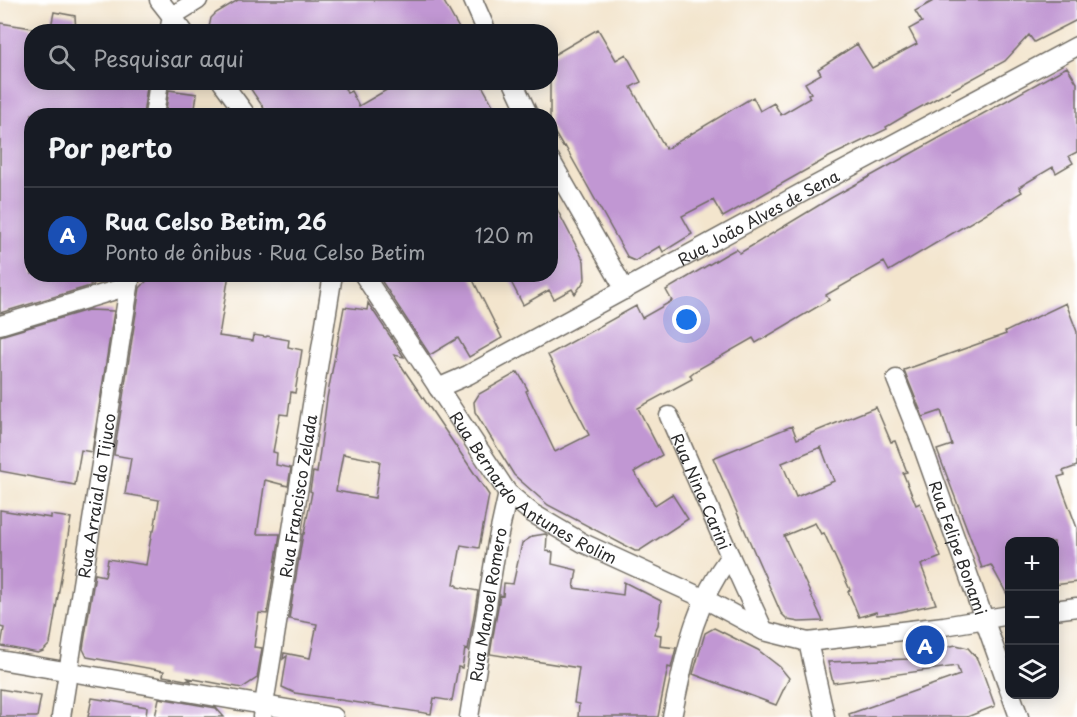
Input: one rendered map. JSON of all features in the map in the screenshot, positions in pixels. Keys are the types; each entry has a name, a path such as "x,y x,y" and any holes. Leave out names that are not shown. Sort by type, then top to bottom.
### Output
{"street":[{"path":"159,0 170,24 198,0"},
{"path":"473,0 484,24"},
{"name":"Rua João Alves de Sena","path":"438,388 468,375 1077,46"},
{"path":"155,108 158,90"},
{"path":"228,90 241,108"},
{"path":"517,90 525,108"},
{"path":"558,173 625,290"},
{"path":"0,325 124,282"},
{"name":"Rua Arraial do Tijuco","path":"61,717 130,282"},
{"name":"Rua Francisco Zelada","path":"263,712 332,282"},
{"name":"Rua Bernardo Antunes Rolim","path":"368,282 508,493 532,513 584,543 704,598 764,631 808,642"},
{"name":"Rua Felipe Bonami","path":"896,379 921,442 1018,717"},
{"name":"Rua Nina Carini","path":"669,416 730,556 716,574 704,598 690,637 672,717"},
{"name":"Rua Manoel Romero","path":"469,717 497,543 508,493"},
{"path":"730,556 764,631"},
{"path":"1059,610 1077,608"},
{"path":"825,717 808,642 944,626 1005,616"},
{"path":"0,660 263,712 334,717"}],"building":[{"path":"238,0 443,0 456,24 210,24 211,18"},
{"path":"935,0 1077,0 1077,20 1034,42 1029,35 1005,61 908,114 886,127 887,129 829,157 723,217 713,200 682,216 692,234 663,252 660,246 635,261 628,258 565,146 563,147 558,139 558,108 550,108 550,90 558,90 558,52 598,29 616,60 626,54 641,82 631,87 666,149 753,97 760,111 774,103 781,115 810,98 808,94 811,93 805,83 821,74 818,69 857,44 872,68 917,44 909,29 922,22 915,11"},
{"path":"54,12 75,16 76,24 52,24"},
{"path":"0,23 24,27 24,90 147,90 144,108 24,108 24,282 96,282 90,286 0,313"},
{"path":"1067,67 1077,83 1077,152 1069,156 1073,163 1056,173 1053,167 1019,187 1022,192 889,271 884,262 826,295 829,300 756,343 753,338 695,371 690,375 692,379 638,408 662,455 634,472 655,505 672,494 688,519 639,551 635,551 548,505 514,475 475,412 474,402 479,394 518,372 555,452 589,435 548,355 636,306 642,318 672,301 666,290 725,255 736,249 740,253 831,198"},
{"path":"169,90 197,94 195,108 166,108"},
{"path":"251,90 346,90 347,93 351,91 359,106 386,90 484,90 495,108 264,108"},
{"path":"558,211 584,261 585,280 575,294 572,289 554,299 549,290 523,305 511,282 558,282"},
{"path":"146,282 228,282 219,336 253,341 254,335 267,336 289,340 288,347 302,350 295,393 291,392 288,415 280,414 273,452 277,453 276,465 291,468 288,486 265,480 257,534 280,534 267,614 259,613 254,647 262,648 257,678 242,688 163,676 164,671 87,657 83,649 95,574 105,576 108,559 146,565 159,500 125,494 131,458 114,455 140,288"},
{"path":"382,282 474,282 502,338 469,357 458,338 430,355"},
{"path":"368,303 404,357 394,355 489,495 479,548 461,545 454,584 457,587 478,591 468,650 465,649 462,668 458,667 452,701 434,698 431,714 295,693 282,687 287,656 283,659 284,653 310,658 317,624 289,619 312,492 310,491 313,472 317,473 327,398 344,307 367,310","holes":["343,454 380,461 375,498 336,491"]},
{"path":"1066,303 1077,332 1077,466 1063,471 1065,475 1058,477 1077,528 1077,582 1059,584 1059,537 1005,537 1005,591 991,565 982,568 937,450 952,445 941,411 923,417 904,370 1006,334 1005,332"},
{"path":"88,310 114,311 92,452 81,450 75,485 0,471 0,336"},
{"path":"876,407 891,442 895,441 907,472 903,473 916,505 920,503 941,557 921,565 936,604 895,613 877,615 876,612 859,617 848,591 850,590 824,533 821,534 815,523 784,536 823,621 788,620 781,613 713,458 792,426 797,439","holes":["821,447 834,481 796,497 782,463"]},
{"path":"0,510 51,518 51,515 71,518 50,644 38,653 1,646 4,628 0,627"},
{"path":"547,535 546,551 553,552 552,564 577,570 574,588 623,595 624,582 661,601 658,625 654,634 661,635 660,646 676,648 671,668 668,667 658,717 578,717 579,704 574,703 579,668 490,654 500,595 503,596 504,583 513,584 522,543 533,536"},
{"path":"714,628 758,650 780,667 789,678 776,705 693,674 705,633"},
{"path":"956,645 968,648 976,657 995,706 967,717 850,717 849,714 960,675 957,666 833,683 828,662 909,659 907,655"},
{"path":"0,689 41,696 37,717 0,717"},
{"path":"92,698 147,707 146,717 88,717"},
{"path":"159,698 216,708 224,717 155,717"}],"place":[{"name":"Rua Celso Betim, 26","path":"925,645"}]}
